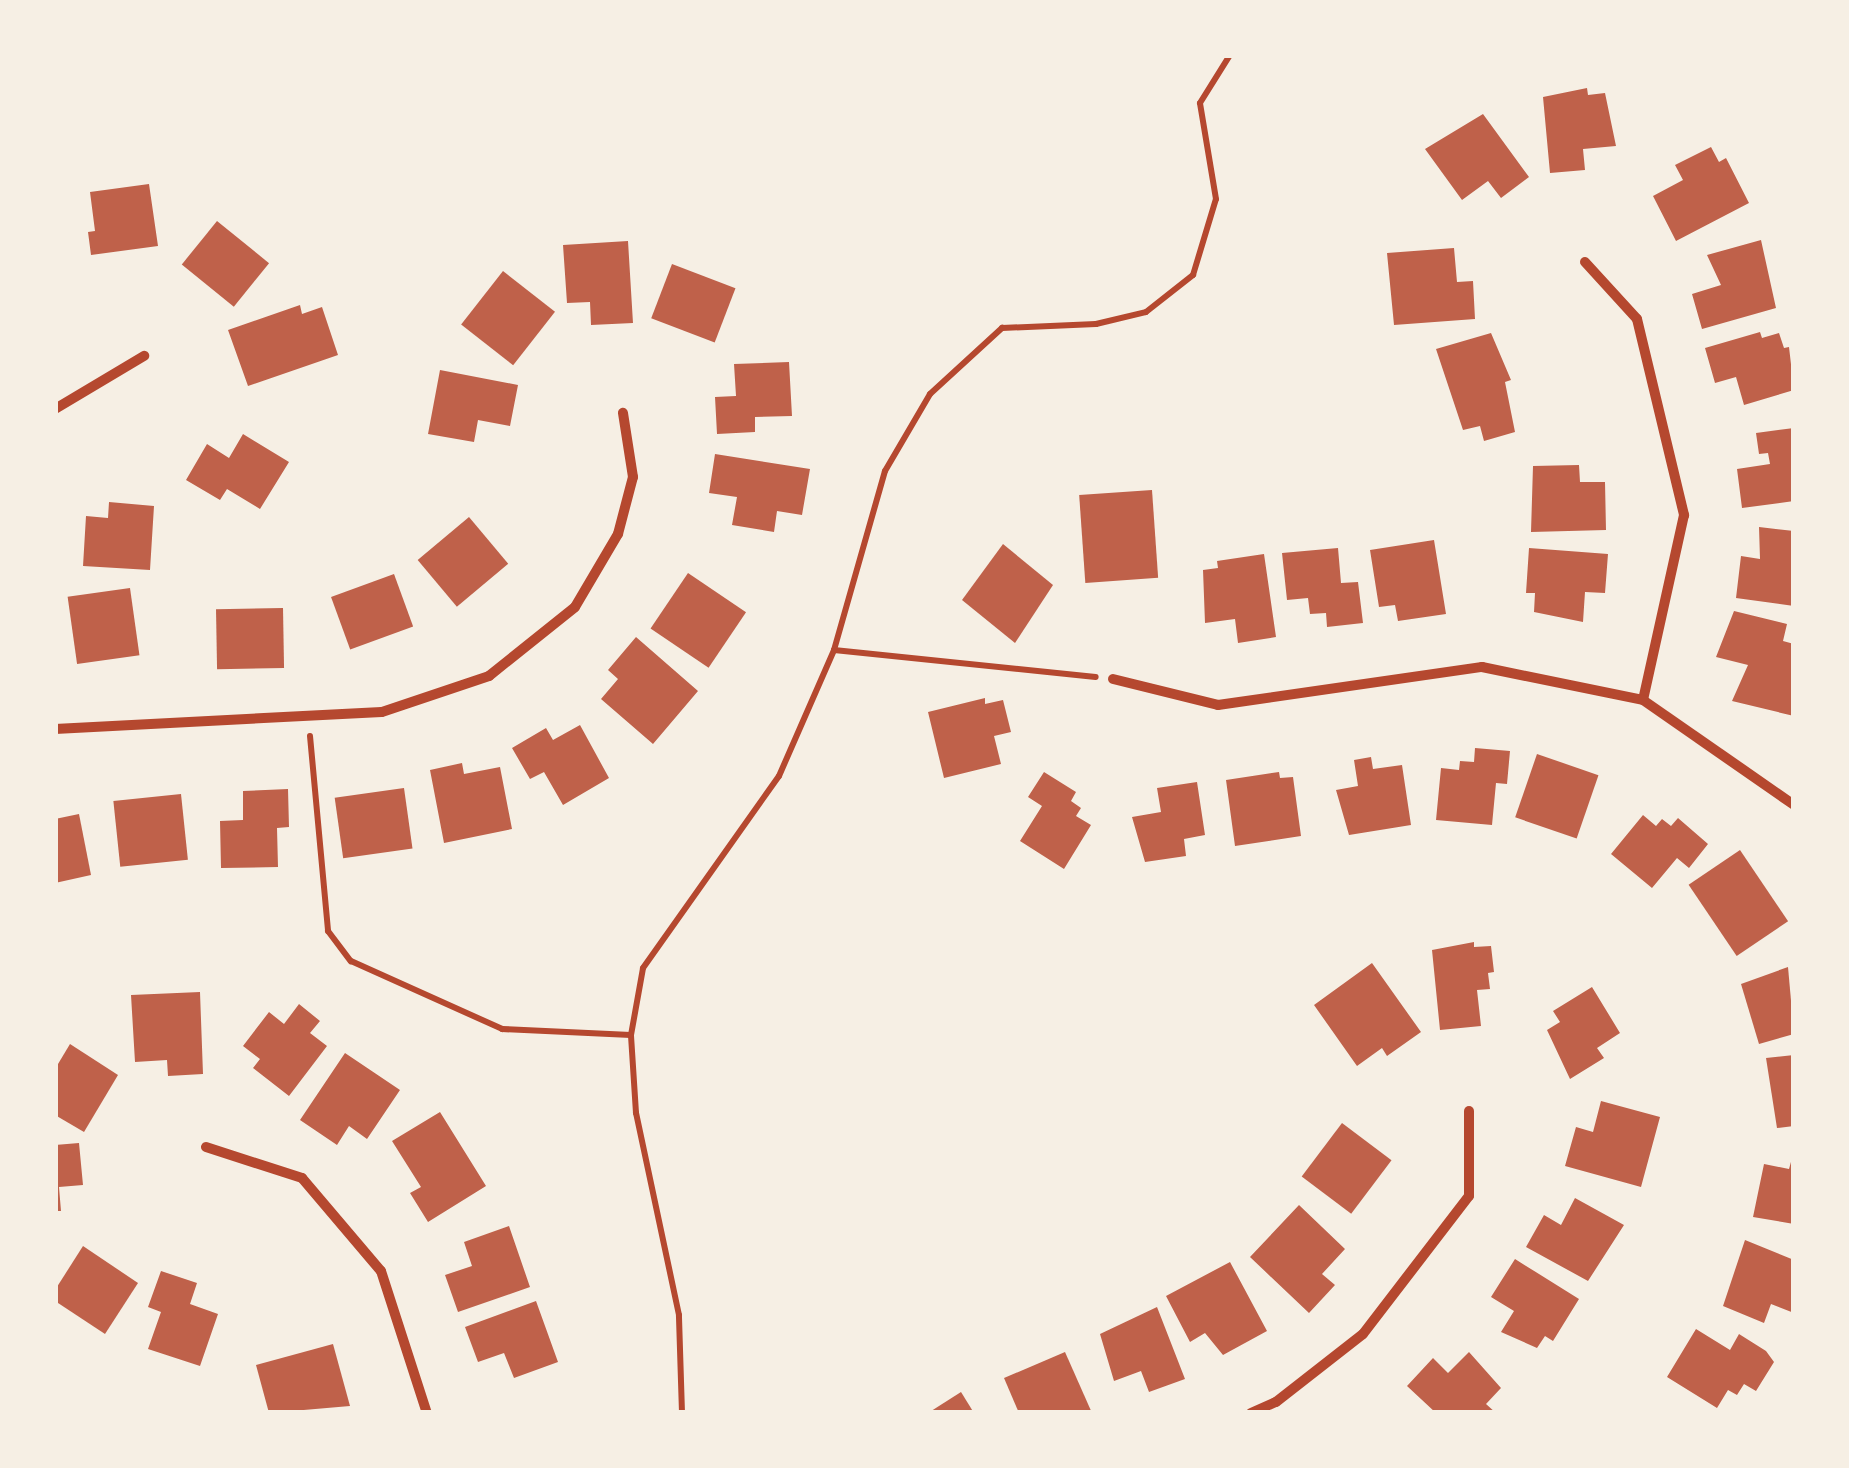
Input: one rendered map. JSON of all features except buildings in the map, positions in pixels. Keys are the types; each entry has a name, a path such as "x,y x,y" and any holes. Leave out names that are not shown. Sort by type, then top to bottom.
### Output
{"street":[{"path":"1585,262 1637,320 1684,515 1643,700"},
{"path":"55,409 144,356"},
{"path":"55,728 382,712 489,676 575,607 618,534 633,477 622,414"},
{"path":"1113,679 1218,705 1482,666 1643,700 1794,804"},
{"path":"1251,1413 1276,1402 1363,1334 1470,1196 1469,1112"},
{"path":"206,1147 302,1178 381,1271 426,1413"}],"path":[{"path":"682,1413 679,1315 636,1113 631,1034 643,968 778,776 834,650 885,471 930,394 1002,328 1096,324 1146,312 1194,275 1216,199 1200,103 1230,55"},
{"path":"834,650 1113,679"},
{"path":"308,716 328,931 351,962 502,1028 631,1034"}]}
